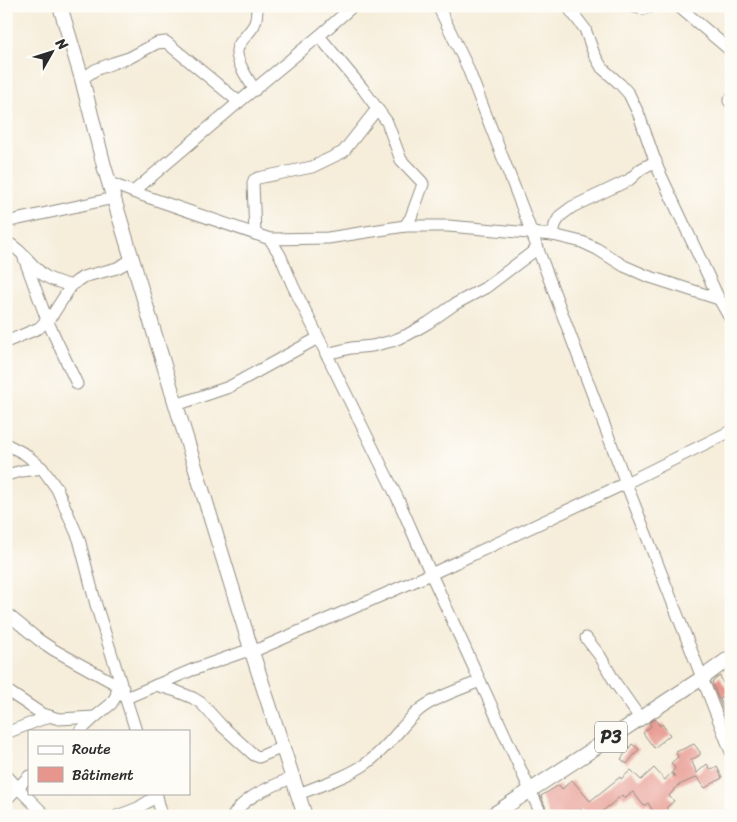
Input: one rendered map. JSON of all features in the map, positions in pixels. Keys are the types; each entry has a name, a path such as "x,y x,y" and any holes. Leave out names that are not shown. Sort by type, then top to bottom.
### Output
{"main road":[{"path":"60,6 82,79 104,166 176,405 305,816"},
{"name":"P3","path":"491,816 731,657"}],"street":[{"path":"255,90 239,62 236,52 255,25 257,16 256,6"},
{"path":"133,192 353,6"},
{"path":"438,6 467,66 731,752"},
{"path":"567,6 585,29 594,54 602,68 629,94 639,115 656,162 731,320"},
{"path":"631,6 643,9 652,6"},
{"path":"678,6 731,51"},
{"path":"319,36 340,59 378,109 387,122 401,160 423,184 411,217 405,226"},
{"path":"82,79 95,70 134,56 156,43 166,42 239,102"},
{"path":"255,234 254,180 312,166 338,155 348,146 378,109"},
{"path":"553,235 554,226 560,216 572,207 629,180 641,169 656,162"},
{"path":"110,182 133,192 270,239 328,238 405,226 448,226 553,235 582,242 624,266 725,305"},
{"path":"6,222 114,198"},
{"path":"270,239 280,255 318,338 397,497 542,816"},
{"path":"6,242 11,244 47,278 72,286"},
{"path":"326,354 351,348 372,346 407,335 428,324 455,304 485,288 538,248"},
{"path":"23,255 47,320 77,384"},
{"path":"6,342 39,328 60,304 72,286 83,277 117,268 132,259"},
{"path":"176,405 229,387 318,338"},
{"path":"81,730 111,704 122,691 156,685 243,652 252,652 431,574 626,483 731,430"},
{"path":"6,444 25,454 42,468 57,489 79,539 96,605 136,730"},
{"path":"6,475 22,470 42,468"},
{"path":"6,613 39,640 122,691"},
{"path":"586,638 600,656 616,684 640,718"},
{"path":"298,794 358,769 386,747 420,709 434,700 480,681"},
{"path":"156,685 176,691 201,703 221,725 254,755 259,757 283,747"},
{"path":"6,690 42,714 59,719 94,717"},
{"path":"6,733 50,716"},
{"path":"6,775 46,816"},
{"path":"6,800 28,777"},
{"path":"233,816 254,795 293,777"},
{"path":"117,816 138,808 156,795 162,816"}],"building":[{"path":"720,676 729,692 720,699 731,721 731,731 712,682"},
{"path":"655,719 660,726 662,724 670,735 654,748 643,733 651,726 649,723"},
{"path":"632,744 639,749 627,764 621,759"},
{"path":"694,744 700,752 700,755 691,760 697,773 707,764 711,770 717,766 722,778 705,788 697,777 677,786 669,796 674,801 666,808 674,816 656,816 648,803 644,806 633,792 624,798 622,795 597,816 586,816 581,809 571,816 549,816 541,796 559,785 562,789 572,780 590,801 631,770 641,780 654,768 665,780 671,773 675,777 672,772 675,768 671,763 678,757 676,752"}]}
